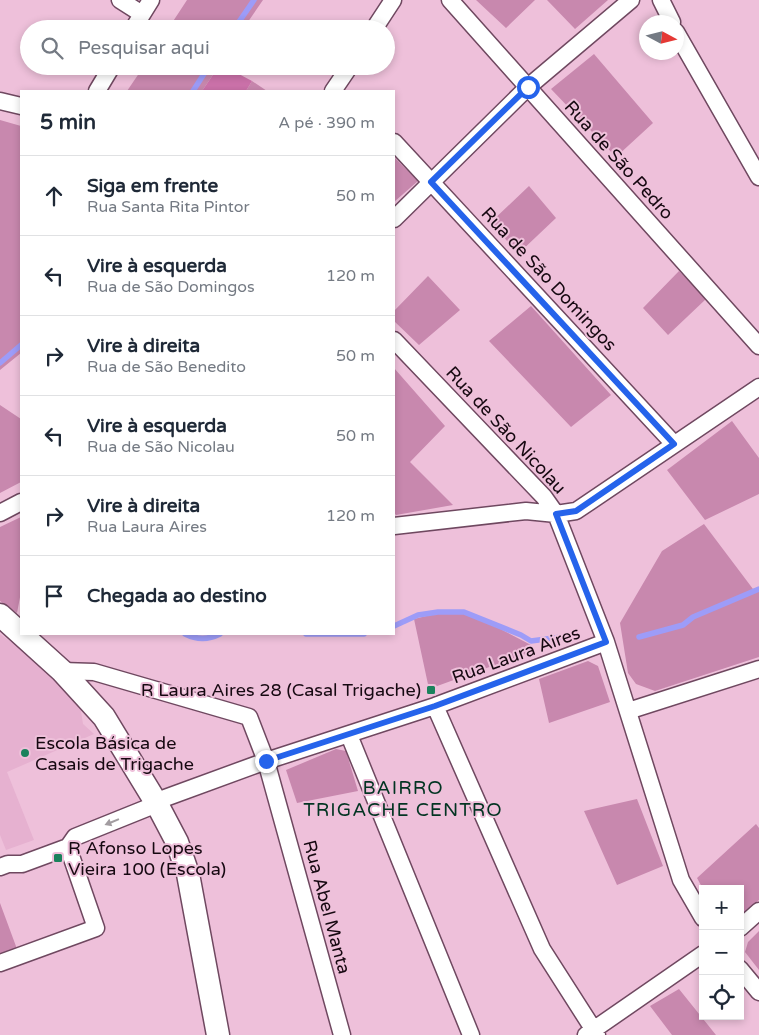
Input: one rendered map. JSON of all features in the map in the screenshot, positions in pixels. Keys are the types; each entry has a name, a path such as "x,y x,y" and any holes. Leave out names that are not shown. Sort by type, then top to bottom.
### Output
{"street":[{"path":"120,0 142,14"},
{"path":"138,20 151,0"},
{"path":"380,20 393,0"},
{"name":"Rua de São Pedro","path":"450,0 759,346"},
{"path":"395,218 528,87 631,0"},
{"path":"660,0 668,15"},
{"path":"684,46 759,177"},
{"path":"98,90 107,75"},
{"path":"335,90 344,75"},
{"path":"0,101 20,106"},
{"name":"Rua de São Domingos","path":"395,143 674,444"},
{"name":"Rua de São Nicolau","path":"395,341 544,498 556,514 606,642 681,880 699,911"},
{"path":"395,526 526,511 556,514 576,511 759,388"},
{"path":"0,513 20,503"},
{"path":"0,615 20,633"},
{"path":"22,635 62,671 104,717 157,804 177,842 188,874 218,1035"},
{"name":"Rua Laura Aires","path":"0,867 8,864 22,864 68,847 75,837 157,804 165,798 266,761 435,706 606,642"},
{"path":"628,711 759,669"},
{"name":"Rua Abel Manta","path":"62,671 94,672 249,717 266,761 342,1035"},
{"path":"435,706 542,949 592,1034 699,957"},
{"path":"349,735 471,1035"},
{"path":"0,963 96,928 68,847"},
{"path":"744,924 759,911"},
{"path":"744,974 759,992"}],"shaded area":[{"path":"187,0 263,0 249,20 174,20"},
{"path":"476,0 535,0 506,28"},
{"path":"547,0 608,0 575,29"},
{"path":"594,54 653,123 616,157 551,89"},
{"path":"138,75 213,75 203,90 128,90"},
{"path":"213,75 241,75 252,81 247,90 203,90"},
{"path":"252,81 266,90 247,90"},
{"path":"0,120 20,126 20,354 0,370"},
{"path":"395,158 418,181 395,201"},
{"path":"529,186 556,218 518,254 491,222"},
{"path":"679,271 706,299 668,335 643,308"},
{"path":"428,276 460,310 419,345 395,322 395,310"},
{"path":"531,306 611,395 571,427 489,341"},
{"path":"395,369 445,426 410,462 453,505 396,515"},
{"path":"0,405 20,418 20,483 0,493"},
{"path":"732,421 759,458 759,494 705,520 667,470"},
{"path":"20,517 20,597 17,613 0,601 0,527"},
{"path":"704,524 753,589 759,587 759,657 655,691 636,684 628,673 620,623 662,551"},
{"path":"458,612 487,622 531,645 531,652 429,689 414,619 434,614"},
{"name":"Escola Básica de Casais de Trigache","path":"0,634 22,650 80,705 83,724 94,734 7,772 34,840 6,850 0,835"},
{"path":"588,661 598,666 610,702 549,723 539,679"},
{"path":"336,749 346,751 358,791 297,803 286,770"},
{"path":"637,799 663,866 617,885 584,811"},
{"path":"756,824 759,828 759,900 744,913 744,885 701,885 697,878"},
{"path":"0,903 17,949 0,955"},
{"path":"759,931 759,970 745,952 748,942"},
{"path":"679,989 699,1014 699,1020 704,1020 716,1035 672,1035 650,1006"}],"waterway":[{"path":"240,20 254,0"},
{"path":"194,90 203,75"},
{"path":"0,363 20,346"},
{"path":"639,637 683,625 693,617 759,589"},
{"path":"395,626 418,615 438,612 464,612 521,635 531,641 569,636"},
{"path":"188,635 202,638 217,635"}],"place":[{"name":"R Laura Aires 28 (Casal Trigache)","path":"431,690"},
{"name":"Escola Básica de Casais de Trigache","path":"25,753"},
{"name":"R Afonso Lopes Vieira 100 (Escola)","path":"58,858"}],"district":[{"name":"BAIRRO TRIGACHE CENTRO","path":"403,798"}],"route":[{"path":"266,761 435,706 606,642 556,514 576,511 674,444 431,182 528,87"}]}
